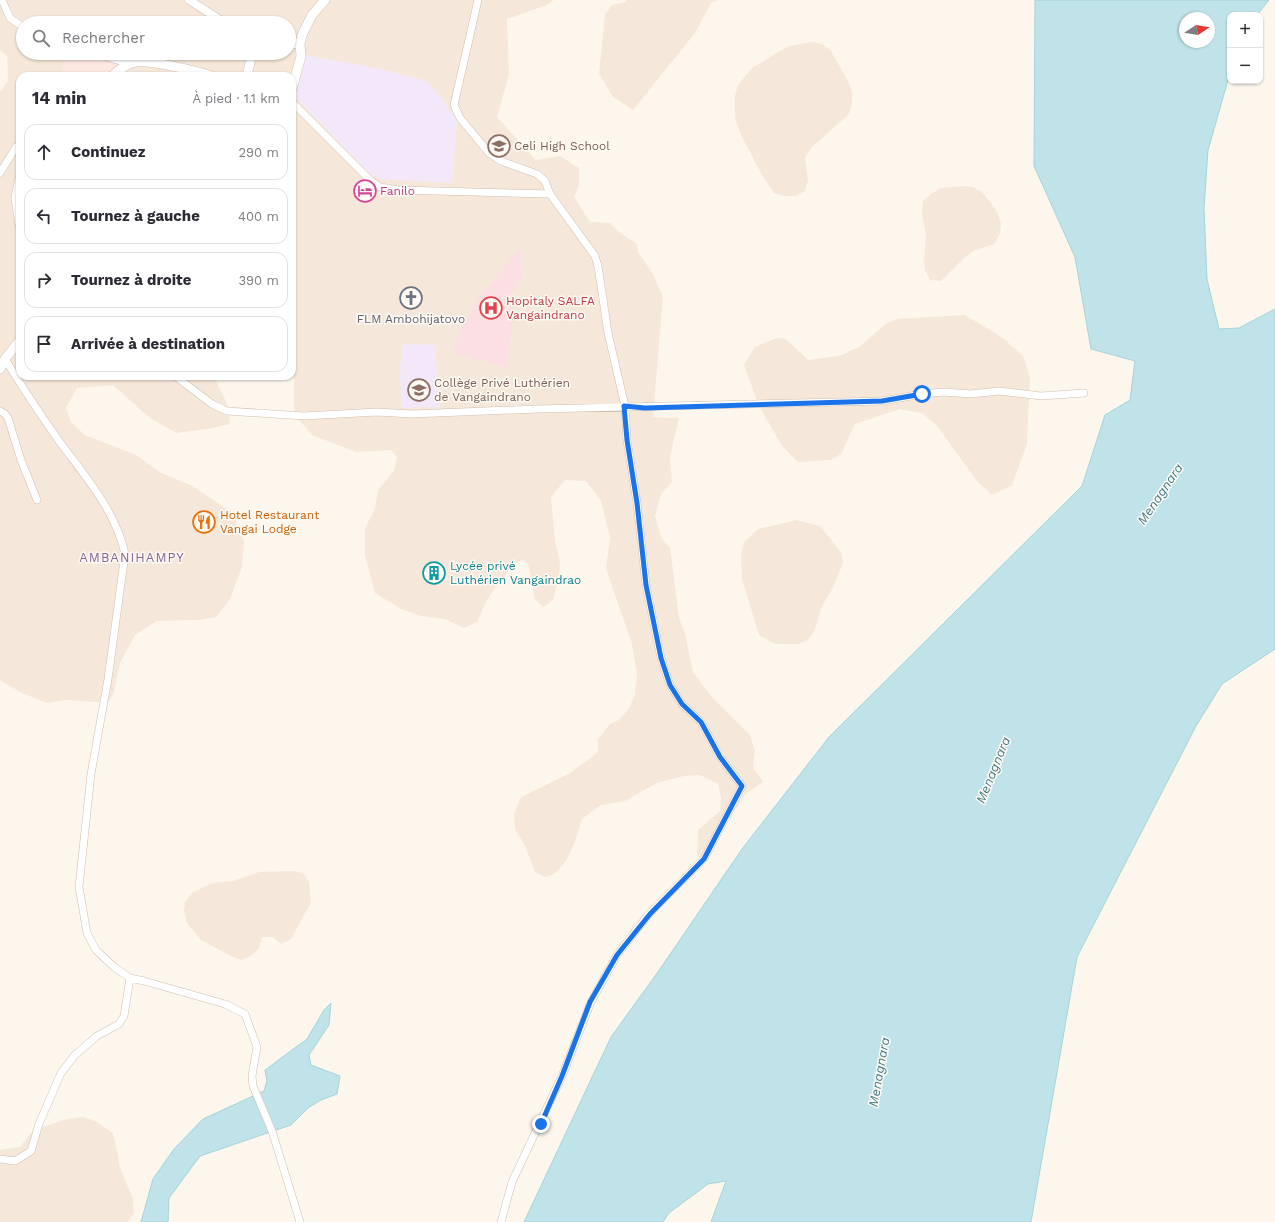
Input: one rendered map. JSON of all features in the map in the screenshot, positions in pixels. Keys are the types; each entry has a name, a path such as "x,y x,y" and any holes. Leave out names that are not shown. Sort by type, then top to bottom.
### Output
{"main road":[{"path":"296,74 301,56 300,44 302,35 312,15 325,0"},
{"path":"296,44 300,44"},
{"path":"248,72 250,60"},
{"path":"118,72 130,64 143,62 198,72"},
{"path":"0,369 4,360 16,345"}],"street":[{"path":"2,0 10,18 16,22"},
{"path":"189,0 214,16"},
{"path":"478,0 454,105 460,118 489,153 501,161 537,174 545,181 550,194 595,256 598,266 608,333 624,406 646,585 661,658 670,685 682,704 701,722 720,757 742,786 704,859 650,914 617,955 590,1002 562,1076 512,1182 501,1222"},
{"path":"117,60 130,64"},
{"path":"296,106 370,180 380,187 399,190 550,194"},
{"path":"0,173 16,147"},
{"path":"4,360 16,379"},
{"path":"17,380 32,404 104,504 123,545 125,554 108,679 91,774 79,887 87,933 96,950 130,978 144,980 225,1004 244,1014 257,1047 252,1076 256,1095 272,1131 300,1222"},
{"path":"180,380 212,404 227,411 304,416 377,412 412,414 624,406 645,408 882,401 944,392 971,394 1000,391 1041,396 1084,393"},
{"path":"0,411 8,418 21,460 37,500"},
{"path":"0,1159 15,1161 31,1151 39,1124 61,1073 75,1055 96,1036 119,1024 124,1016 130,978"}],"shaded area":[{"path":"0,0 554,0 547,5 507,19 509,75 497,117 536,160 560,156 579,168 579,185 574,197 590,222 610,223 620,233 637,244 638,252 653,274 663,297 653,417 679,418 670,457 672,482 661,494 655,516 662,540 670,547 679,618 685,633 693,672 710,695 750,735 755,751 753,767 763,782 746,794 711,846 705,862 697,855 698,830 720,811 721,798 718,784 700,775 684,776 657,783 625,801 601,805 582,819 575,842 566,861 554,874 545,877 535,872 525,846 515,829 514,814 521,797 570,773 592,757 598,751 598,739 610,724 619,720 629,708 635,695 637,674 632,644 606,569 610,536 601,501 586,481 565,480 551,497 555,541 560,562 559,577 553,600 543,607 535,599 528,564 523,560 512,564 502,582 494,589 486,602 477,622 464,628 445,619 421,616 401,609 375,593 365,556 365,528 375,509 378,490 394,471 397,457 391,450 356,452 312,435 294,414 294,380 296,380 296,72 16,72 16,380 216,380 228,406 230,424 208,429 176,433 150,418 113,385 77,388 66,408 71,422 85,435 136,455 160,472 192,486 233,513 244,542 242,567 230,599 216,617 198,620 157,621 135,635 120,663 114,692 108,703 66,700 47,703 22,693 0,680 0,92 8,81 7,56 0,50"},
{"path":"626,0 718,0 711,3 695,33 633,110 612,96 599,73 605,14 612,5 626,2"},
{"path":"812,42 822,44 831,51 848,81 852,91 852,103 849,114 811,148 805,158 808,180 805,191 795,196 784,196 774,193 762,175 741,135 735,118 735,96 738,85 752,68 790,46"},
{"path":"305,55 385,70 423,80 430,84 443,100 457,122 452,183 380,179 370,174 296,98"},
{"path":"63,60 113,60 123,63 115,72 62,72"},
{"path":"962,186 973,187 982,192 996,210 1001,223 1000,234 994,244 974,251 965,257 941,281 930,280 925,270 924,259 926,235 922,212 923,201 941,188"},
{"name":"Hopitaly SALFA Vangaindrano","path":"520,248 522,279 503,306 514,310 507,367 453,353 460,331 479,298"},
{"path":"965,315 1003,338 1023,356 1030,377 1027,444 1012,485 992,495 976,480 938,427 922,413 900,409 855,424 841,454 831,460 798,462 782,446 759,406 744,365 755,347 776,338 786,339 808,360 839,356 859,347 887,323 898,319"},
{"name":"Collège Privé Luthérien de Vangaindrano","path":"403,344 435,345 440,407 401,408 400,367"},
{"path":"797,520 820,526 841,552 843,563 833,588 821,608 815,630 808,640 798,644 775,644 759,635 742,579 741,555 744,542 758,529"},
{"path":"292,871 303,873 309,882 311,902 291,939 281,944 273,937 262,937 259,948 251,956 241,960 201,940 187,923 184,912 185,902 192,893 212,883 233,881 259,872"},
{"path":"83,1117 95,1121 113,1133 119,1165 133,1199 134,1213 128,1222 0,1222 0,1150 20,1147 32,1132 37,1129 63,1120"}],"water":[{"name":"Menagnara","path":"1035,0 1269,0 1259,12 1227,12 1227,84 1208,150 1204,208 1207,279 1219,329 1239,328 1275,309 1275,649 1222,684 1196,726 1077,957 1031,1222 711,1222 726,1181 708,1184 669,1213 663,1222 524,1222 611,1037 660,969 742,849 829,737 1082,486 1105,415 1130,400 1135,361 1091,349 1075,257 1034,166"},
{"path":"331,1003 329,1025 309,1055 311,1065 340,1076 337,1094 321,1100 308,1108 291,1125 200,1156 169,1198 168,1222 141,1222 153,1179 174,1149 203,1119 264,1091 267,1081 265,1070 307,1039 324,1010"}],"place":[{"name":"Celi High School","path":"499,146"},
{"name":"Fanilo","path":"365,191"},
{"name":"FLM Ambohijatovo","path":"411,298"},
{"name":"Hopitaly SALFA Vangaindrano","path":"491,308"},
{"name":"Collège Privé Luthérien de Vangaindrano","path":"419,390"},
{"name":"Hotel Restaurant Vangai Lodge","path":"204,522"},
{"name":"Lycée privé Luthérien Vangaindrao","path":"434,573"}],"district":[{"name":"AMBANIHAMPY","path":"132,557"}],"route":[{"path":"541,1124 562,1076 590,1002 617,955 650,914 704,859 742,786 720,757 701,722 682,704 670,685 661,658 646,585 624,406 645,408 882,401 922,394"}]}
